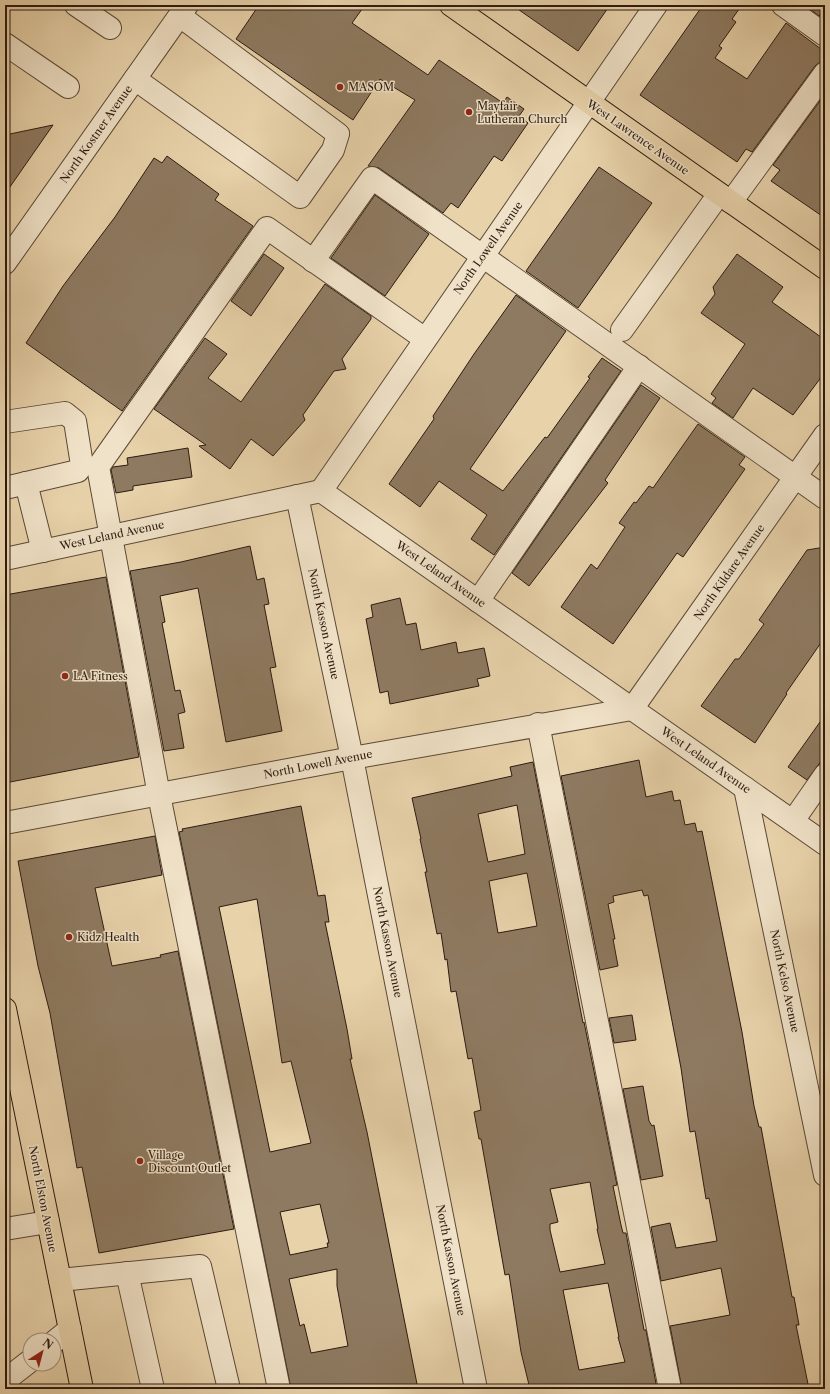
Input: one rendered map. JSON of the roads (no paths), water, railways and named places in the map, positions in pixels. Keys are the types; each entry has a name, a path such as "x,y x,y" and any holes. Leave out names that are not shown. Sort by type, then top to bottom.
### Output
{"main road":[{"name":"West Lawrence Avenue","path":"451,5 825,268"},
{"name":"North Elston Avenue","path":"5,1009 60,1280 62,1332"},
{"name":"North Elston Avenue","path":"62,1335 82,1389"}],"street":[{"path":"76,5 110,28"},
{"name":"North Lowell Avenue","path":"321,491 656,5"},
{"path":"782,5 825,35"},
{"path":"135,79 300,197 333,150 338,134 183,10"},
{"name":"North Kostner Avenue","path":"5,263 183,10"},
{"path":"5,44 68,87"},
{"path":"622,330 825,72"},
{"path":"313,261 372,178 825,498"},
{"path":"279,1389 159,795 98,467 267,228 425,339"},
{"path":"478,601 639,366"},
{"path":"5,422 65,413 75,421 82,465 78,471 15,486 43,550"},
{"name":"North Kildare Avenue","path":"632,709 825,435"},
{"name":"West Leland Avenue","path":"5,559 321,491 825,844"},
{"name":"North Kasson Avenue","path":"297,496 352,758 476,1389"},
{"name":"North Lowell Avenue","path":"5,823 538,724 632,709"},
{"path":"538,724 670,1389"},
{"path":"793,821 825,776"},
{"name":"North Kelso Avenue","path":"745,788 825,1175"},
{"path":"5,1229 48,1222"},
{"path":"60,1280 200,1266 229,1389"},
{"path":"127,1273 153,1389"},
{"path":"7,1377 22,1367"}],"place":[{"name":"MASOM","path":"340,87"},
{"name":"Mayfair Lutheran Church","path":"469,112"},
{"name":"LA Fitness","path":"65,676"},
{"name":"Kidz Health","path":"69,937"},
{"name":"Village Discount Outlet","path":"140,1161"}]}
